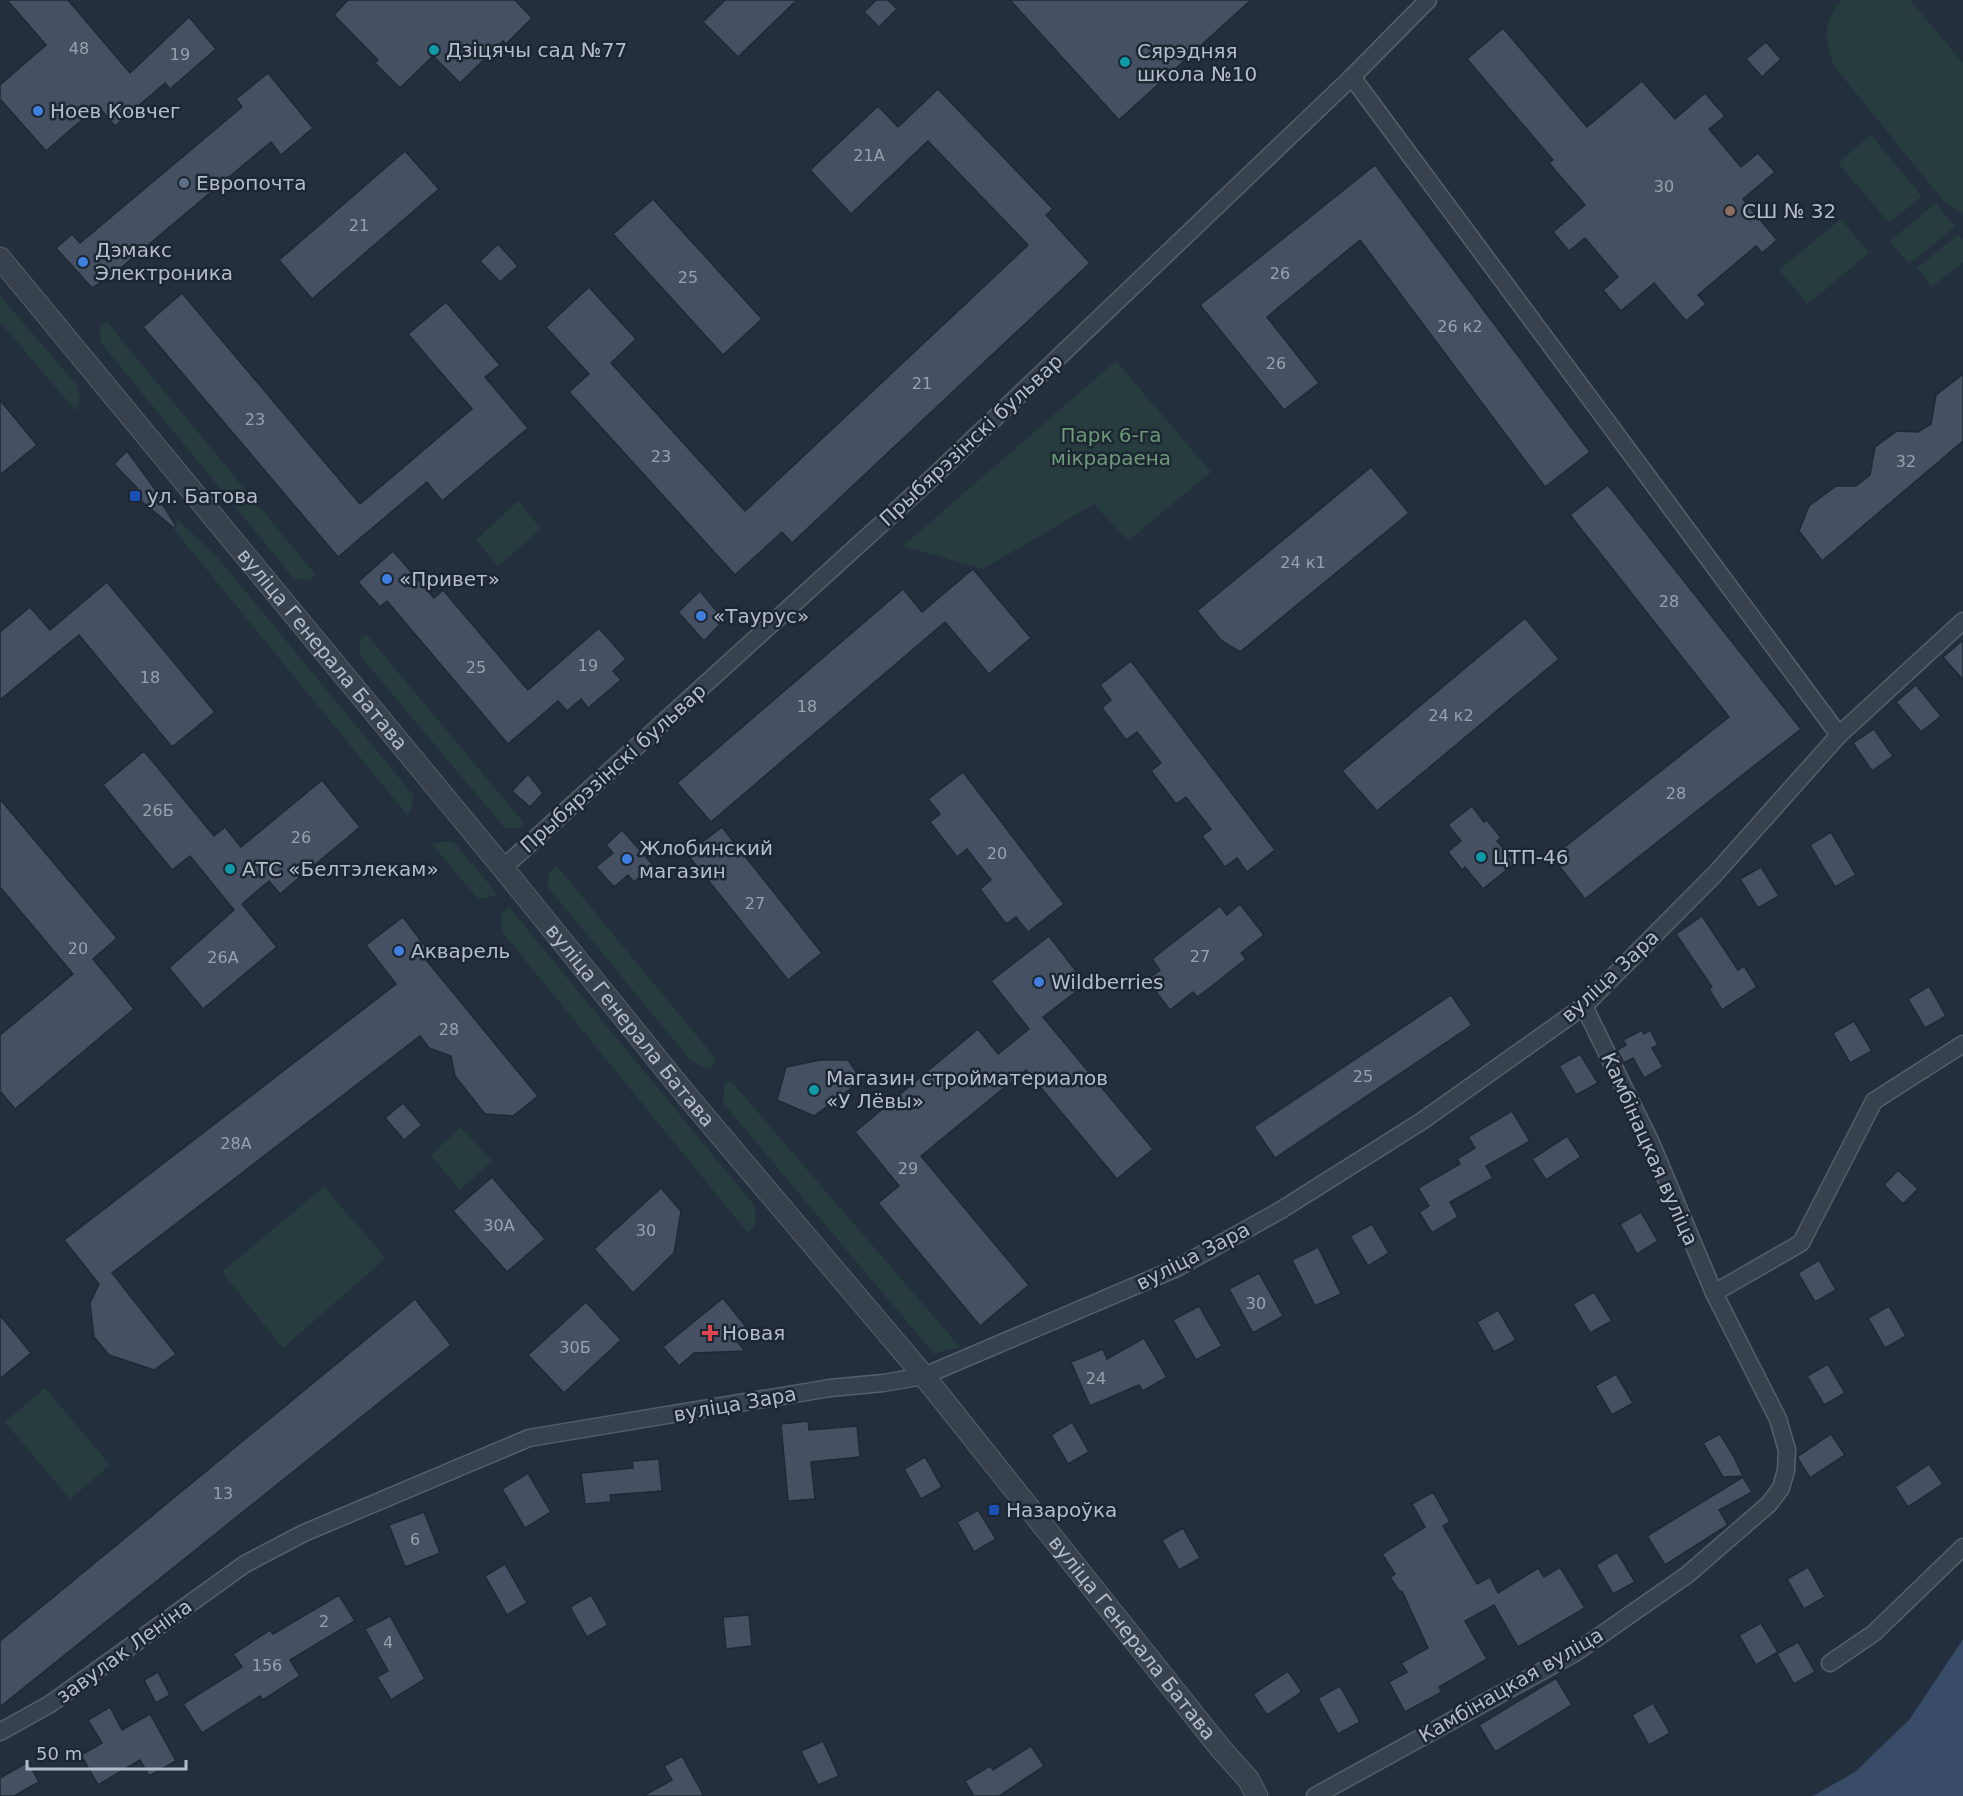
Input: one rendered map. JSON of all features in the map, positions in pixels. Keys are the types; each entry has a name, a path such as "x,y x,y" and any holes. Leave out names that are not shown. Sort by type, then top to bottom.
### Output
{"street":[{"name":"Прыбярэзінскі бульвар","path":"503,868 932,478 1352,77 1428,0"},
{"path":"1352,77 1839,735"},
{"name":"вуліца Генерала Батава","path":"0,258 503,868 688,1097 924,1376 1214,1740 1248,1779 1257,1796"},
{"name":"вуліца Зара","path":"245,1564 304,1533 529,1438 830,1388 924,1376 1178,1268 1250,1227 1422,1121 1584,1006 1715,874 1839,735 1963,621"},
{"name":"Камбінацкая вуліца","path":"1315,1796 1575,1653 1687,1575 1769,1504 1781,1488 1786,1470 1787,1450 1778,1419 1714,1293 1651,1143 1584,1006"},
{"path":"1714,1293 1801,1243 1874,1101 1963,1044"},
{"path":"1830,1663 1874,1633 1963,1546"},
{"name":"завулак Леніна","path":"0,1732 50,1704 245,1564"}],"green space":[{"path":"1842,0 1910,0 1963,63 1963,214 1942,199 1834,66 1828,48 1827,32 1831,16"},
{"path":"1871,135 1922,196 1889,223 1838,163"},
{"path":"1936,203 1955,227 1909,264 1890,241"},
{"path":"1841,219 1869,253 1808,304 1779,270"},
{"path":"1958,235 1963,241 1963,262 1932,287 1917,268"},
{"path":"0,296 77,385 80,400 76,411 0,322"},
{"path":"106,321 315,574 309,580 294,579 101,343 99,329"},
{"name":"Парк 6-га мікрараена","path":"1116,361 1211,472 1128,541 1094,504 983,569 903,546"},
{"path":"518,501 541,529 498,566 476,540"},
{"path":"178,520 218,558 414,796 408,816 171,526"},
{"path":"366,634 524,823 518,829 504,827 361,657 359,642"},
{"path":"453,841 498,895 478,899 431,843"},
{"path":"556,865 716,1059 710,1069 692,1062 547,886 549,873"},
{"path":"509,907 755,1206 755,1225 748,1233 503,933 501,915"},
{"path":"730,1080 960,1347 934,1354 723,1103 724,1085"},
{"path":"461,1127 492,1161 460,1190 431,1155"},
{"path":"324,1187 386,1258 283,1348 222,1272"},
{"path":"45,1388 110,1465 70,1499 5,1422"}],"water":[{"path":"1963,1639 1963,1796 1813,1796 1855,1772 1909,1720"}],"building":[{"path":"7,0 68,0 130,73 189,17 216,49 170,89 165,83 115,126 98,106 46,151 0,99 0,85 46,45"},
{"name":"Дзіцячы сад №77","path":"348,0 515,0 532,18 506,44 503,41 460,83 433,56 400,88 375,63 378,60 334,15"},
{"path":"725,0 797,0 738,57 703,22"},
{"path":"876,0 888,0 897,9 879,27 864,12"},
{"name":"Сярэдняя школа №10","path":"1010,0 1251,0 1119,120"},
{"path":"1503,28 1587,127 1642,81 1675,119 1705,93 1725,116 1709,129 1741,167 1758,153 1775,172 1743,199 1777,240 1762,253 1756,246 1698,295 1706,304 1686,321 1654,283 1621,311 1603,290 1618,277 1585,238 1569,251 1553,232 1585,205 1549,163 1553,160 1467,59"},
{"path":"1766,42 1781,59 1762,77 1746,59"},
{"path":"268,73 313,128 281,155 271,142 110,277 92,288 56,248 72,234 80,243 242,107 236,99"},
{"path":"938,89 1053,209 1046,215 1090,263 792,543 782,532 735,575 569,392 589,374 546,327 589,287 636,339 611,363 745,511 1028,245 928,141 851,214 810,170 878,106 898,127"},
{"path":"405,151 439,189 312,299 279,260"},
{"path":"1375,165 1590,452 1545,487 1360,240 1267,317 1319,383 1284,410 1200,305"},
{"path":"653,199 762,319 723,355 613,234"},
{"path":"498,244 518,266 500,282 480,261"},
{"path":"182,293 360,504 472,409 408,334 446,302 500,365 485,377 528,428 442,501 427,482 338,557 143,327"},
{"path":"1963,374 1963,441 1822,561 1799,531 1809,506 1836,486 1856,486 1870,475 1875,447 1897,431 1918,432 1931,424 1936,395"},
{"path":"0,400 37,445 0,475"},
{"path":"127,451 163,500 161,502 176,526 174,528 135,496 137,488 114,464"},
{"path":"1371,467 1409,513 1240,652 1222,641 1197,611"},
{"path":"1608,485 1801,729 1585,899 1552,857 1729,717 1570,515"},
{"path":"393,551 434,598 443,590 528,690 599,628 626,659 613,671 621,680 588,708 581,699 567,711 558,701 508,744 387,601 380,607 358,582"},
{"path":"973,569 1031,638 989,674 945,622 711,822 677,783 903,589 922,612"},
{"path":"107,582 215,712 172,747 79,635 0,700 0,632 30,607 50,630"},
{"name":"«Таурус»","path":"700,591 724,620 704,641 678,612"},
{"path":"1525,618 1559,659 1377,811 1342,771"},
{"path":"1963,640 1963,680 1943,657"},
{"path":"1131,661 1275,850 1247,872 1237,858 1225,867 1202,836 1211,829 1186,797 1176,804 1151,771 1161,763 1137,732 1126,740 1102,708 1111,700 1100,685"},
{"path":"1916,685 1941,716 1921,732 1896,702"},
{"path":"1874,729 1893,756 1872,771 1853,743"},
{"path":"144,751 214,836 225,827 241,847 322,780 360,827 280,894 269,881 242,904 277,947 203,1009 169,968 234,910 190,856 172,870 103,785"},
{"path":"963,772 1064,904 1028,932 1016,917 1006,924 980,889 991,880 967,849 957,857 930,822 940,814 928,799"},
{"path":"528,774 543,793 530,807 512,791"},
{"path":"0,799 117,938 93,959 134,1009 15,1109 0,1091 0,1035 73,974 0,887"},
{"name":"ЦТП-46","path":"1472,806 1484,822 1487,820 1501,838 1497,841 1515,863 1483,889 1465,867 1462,870 1448,852 1461,841 1448,825"},
{"path":"722,827 822,953 788,980 687,854"},
{"name":"Жлобинский магазин","path":"622,830 653,865 634,882 628,875 614,887 596,867 613,853 606,845"},
{"path":"1831,832 1856,875 1835,887 1810,845"},
{"path":"1761,867 1779,896 1758,908 1740,879"},
{"path":"1240,904 1264,935 1241,953 1246,959 1197,997 1193,992 1170,1010 1147,980 1160,970 1152,959 1220,906 1227,915"},
{"path":"1702,916 1738,970 1744,966 1757,987 1722,1010 1709,989 1712,987 1676,934"},
{"path":"403,917 433,957 427,961 538,1096 513,1116 485,1114 455,1076 451,1056 429,1048 420,1036 112,1273 176,1354 154,1370 109,1355 94,1337 90,1303 99,1284 64,1240 396,984 366,945"},
{"path":"1049,936 1086,984 1043,1017 1153,1149 1117,1179 1026,1070 921,1156 1029,1285 980,1326 878,1203 899,1186 855,1132 978,1029 998,1054 1029,1029 991,981"},
{"path":"1929,986 1946,1016 1925,1028 1908,999"},
{"path":"1451,995 1472,1025 1275,1158 1254,1127"},
{"path":"1854,1021 1872,1051 1850,1063 1833,1033"},
{"path":"1642,1030 1644,1034 1650,1030 1658,1045 1652,1048 1663,1067 1644,1078 1633,1058 1624,1063 1617,1050 1626,1045 1623,1040"},
{"path":"1580,1054 1598,1083 1576,1095 1559,1066"},
{"name":"Магазин стройматериалов «У Лёвы»","path":"820,1060 848,1060 862,1080 814,1116 777,1100 786,1067"},
{"path":"403,1103 422,1125 404,1140 385,1118"},
{"path":"1512,1111 1530,1141 1486,1166 1493,1178 1450,1202 1458,1217 1432,1233 1419,1212 1429,1206 1418,1188 1460,1164 1457,1159 1475,1148 1468,1137"},
{"path":"1567,1136 1581,1157 1546,1180 1532,1159"},
{"path":"1898,1170 1918,1189 1903,1204 1884,1185"},
{"path":"492,1177 545,1239 507,1272 453,1211"},
{"path":"661,1188 681,1211 674,1253 633,1293 594,1249"},
{"path":"1641,1212 1658,1241 1637,1254 1620,1224"},
{"path":"1372,1224 1389,1253 1368,1266 1350,1236"},
{"path":"1318,1247 1341,1294 1315,1306 1292,1260"},
{"path":"1819,1260 1836,1290 1815,1302 1798,1273"},
{"path":"1259,1273 1283,1316 1253,1333 1229,1289"},
{"path":"1594,1292 1612,1321 1590,1333 1573,1304"},
{"name":"Новая","path":"723,1298 747,1328 735,1339 745,1351 694,1353 679,1366 663,1347"},
{"path":"415,1299 451,1345 0,1707 0,1641"},
{"path":"586,1302 621,1340 564,1393 528,1355"},
{"path":"1199,1306 1222,1346 1196,1360 1173,1320"},
{"path":"1889,1306 1906,1336 1885,1348 1868,1318"},
{"path":"1498,1310 1516,1340 1494,1352 1477,1322"},
{"path":"0,1315 31,1353 0,1379"},
{"path":"1144,1338 1167,1377 1143,1391 1139,1385 1090,1406 1071,1362 1103,1349 1107,1359"},
{"path":"1828,1364 1845,1393 1824,1405 1807,1376"},
{"path":"1616,1374 1633,1403 1612,1415 1595,1386"},
{"path":"808,1421 809,1430 857,1426 860,1457 811,1462 815,1499 788,1501 781,1424"},
{"path":"1072,1422 1089,1452 1068,1464 1051,1435"},
{"path":"1720,1434 1743,1476 1723,1477 1703,1443"},
{"path":"1831,1434 1845,1455 1810,1478 1797,1457"},
{"path":"925,1457 942,1487 921,1499 904,1469"},
{"path":"659,1459 662,1491 610,1495 611,1502 585,1504 581,1473 633,1468 632,1461"},
{"path":"1929,1464 1943,1484 1908,1507 1895,1487"},
{"path":"528,1473 551,1512 525,1528 502,1489"},
{"path":"1743,1477 1752,1492 1719,1510 1728,1525 1665,1565 1647,1536"},
{"path":"1433,1492 1450,1522 1443,1526 1477,1584 1490,1577 1498,1593 1538,1568 1544,1577 1560,1567 1585,1608 1518,1647 1494,1605 1465,1621 1487,1659 1439,1687 1442,1692 1405,1712 1389,1682 1407,1672 1401,1663 1428,1648 1402,1591 1400,1592 1390,1577 1395,1574 1382,1554 1425,1527 1412,1504"},
{"path":"978,1510 996,1539 974,1552 957,1522"},
{"path":"424,1512 440,1553 405,1567 389,1525"},
{"path":"1183,1528 1200,1558 1179,1570 1162,1540"},
{"path":"1617,1552 1635,1582 1613,1594 1596,1565"},
{"path":"505,1564 527,1603 507,1615 485,1576"},
{"path":"1808,1567 1825,1597 1804,1609 1787,1579"},
{"path":"339,1595 355,1621 290,1660 300,1676 263,1700 260,1696 202,1733 183,1704 242,1667 233,1654 270,1630 273,1634"},
{"path":"591,1595 608,1625 587,1637 570,1607"},
{"path":"749,1615 752,1646 726,1649 723,1617"},
{"path":"390,1616 425,1679 391,1700 377,1677 388,1671 365,1629"},
{"path":"1761,1623 1778,1652 1756,1665 1739,1635"},
{"path":"1798,1642 1815,1672 1794,1684 1777,1654"},
{"path":"1288,1671 1302,1692 1267,1715 1253,1694"},
{"path":"158,1672 170,1695 156,1703 144,1680"},
{"path":"1556,1678 1572,1705 1495,1752 1479,1725"},
{"path":"1340,1686 1360,1722 1338,1734 1318,1698"},
{"path":"1653,1703 1670,1733 1649,1745 1632,1715"},
{"path":"110,1707 122,1730 150,1714 176,1761 149,1776 140,1760 98,1785 81,1755 102,1743 88,1720"},
{"path":"823,1741 839,1776 818,1785 801,1751"},
{"path":"1031,1746 1044,1766 999,1796 974,1796 965,1781 990,1766 993,1770"},
{"path":"682,1756 704,1796 643,1796 672,1780 664,1766"},
{"path":"28,1762 39,1782 14,1796 0,1796 0,1778"}],"place":[{"name":"Дзіцячы сад №77","path":"434,50"},
{"name":"Сярэдняя школа №10","path":"1125,62"},
{"name":"Ноев Ковчег","path":"38,111"},
{"name":"Европочта","path":"184,183"},
{"name":"СШ № 32","path":"1730,211"},
{"name":"Дэмакс Электроника","path":"83,262"},
{"name":"ул. Батова","path":"135,496"},
{"name":"«Привет»","path":"387,579"},
{"name":"«Таурус»","path":"701,616"},
{"name":"ЦТП-46","path":"1481,857"},
{"name":"Жлобинский магазин","path":"627,859"},
{"name":"АТС «Белтэлекам»","path":"230,869"},
{"name":"Акварель","path":"399,951"},
{"name":"Wildberries","path":"1039,982"},
{"name":"Магазин стройматериалов «У Лёвы»","path":"814,1090"},
{"name":"Новая","path":"710,1333"},
{"name":"Назароўка","path":"994,1510"}]}
